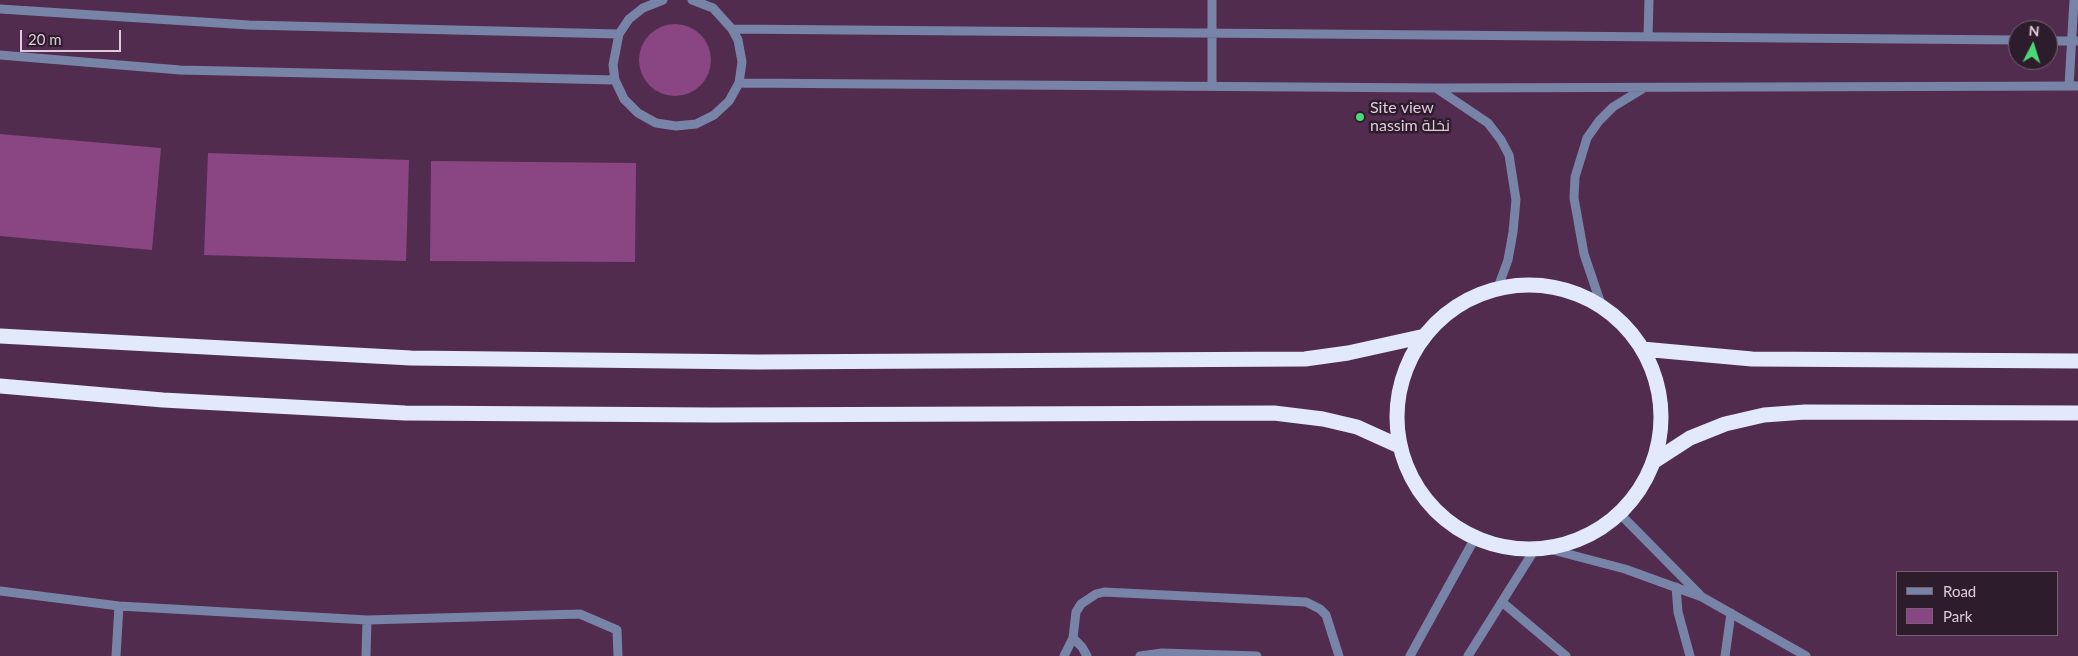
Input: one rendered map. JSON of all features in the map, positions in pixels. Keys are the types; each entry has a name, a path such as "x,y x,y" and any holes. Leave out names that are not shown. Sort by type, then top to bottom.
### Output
{"highway":[{"path":"1526,286 1546,287 1584,298 1602,307 1618,320 1642,348 1656,382 1660,400 1660,436 1653,462 1633,498 1620,514 1597,530 1581,538 1540,549 1514,548 1475,538 1457,528 1426,501 1414,484 1400,446 1397,414 1399,393 1413,353 1425,336 1446,315 1461,304 1497,290 1526,286"},
{"path":"0,336 411,358 767,362 1304,358 1348,353 1425,336"},
{"path":"1642,348 1752,359 2078,361"},
{"path":"0,386 163,400 405,413 703,415 1274,413 1323,419 1357,427 1400,446"},
{"path":"1653,462 1690,438 1725,424 1764,415 1805,412 2078,413"}],"street":[{"path":"663,0 643,8 629,20 619,34 613,65 615,80 624,99 638,113 656,123 676,126 696,124 714,115 729,101 739,83 742,62 738,40 732,28 713,8 692,0"},
{"path":"1212,0 1212,86"},
{"path":"1648,37 1649,0"},
{"path":"739,83 1436,88 2074,86 2074,0"},
{"path":"0,9 249,25 619,34"},
{"path":"732,28 2008,40"},
{"path":"2058,41 2075,41"},
{"path":"0,55 180,70 615,80"},
{"path":"1602,307 1584,254 1574,198 1575,177 1587,138 1598,121 1624,99 1648,87"},
{"path":"1436,88 1488,123 1509,155 1516,200 1508,260 1497,290"},
{"path":"1620,514 1702,597"},
{"path":"1410,656 1475,538"},
{"path":"1468,656 1502,602 1540,549 1625,569 1702,597 1806,656"},
{"path":"1676,587 1678,612 1690,656"},
{"path":"0,591 119,606 367,620 580,614 617,630 618,656"},
{"path":"1064,656 1073,638 1076,612 1081,604 1096,594 1104,592 1306,602 1320,609 1326,616 1339,656"},
{"path":"1502,602 1566,656"},
{"path":"116,656 119,606"},
{"path":"1725,656 1731,613"},
{"path":"366,656 367,620"},
{"path":"1073,638 1082,647 1087,656"},
{"path":"1140,656 1162,653 1257,656"}],"green space":[{"path":"682,24 701,34 709,46 711,60 709,74 701,86 689,94 668,96 649,86 641,74 639,53 649,34 661,26"},
{"path":"0,134 161,148 152,250 0,236"},
{"path":"208,153 409,160 406,261 204,255"},
{"path":"431,161 636,163 635,262 430,261"}],"place":[{"name":"Site view nassim نخلة","path":"1360,117"}]}
